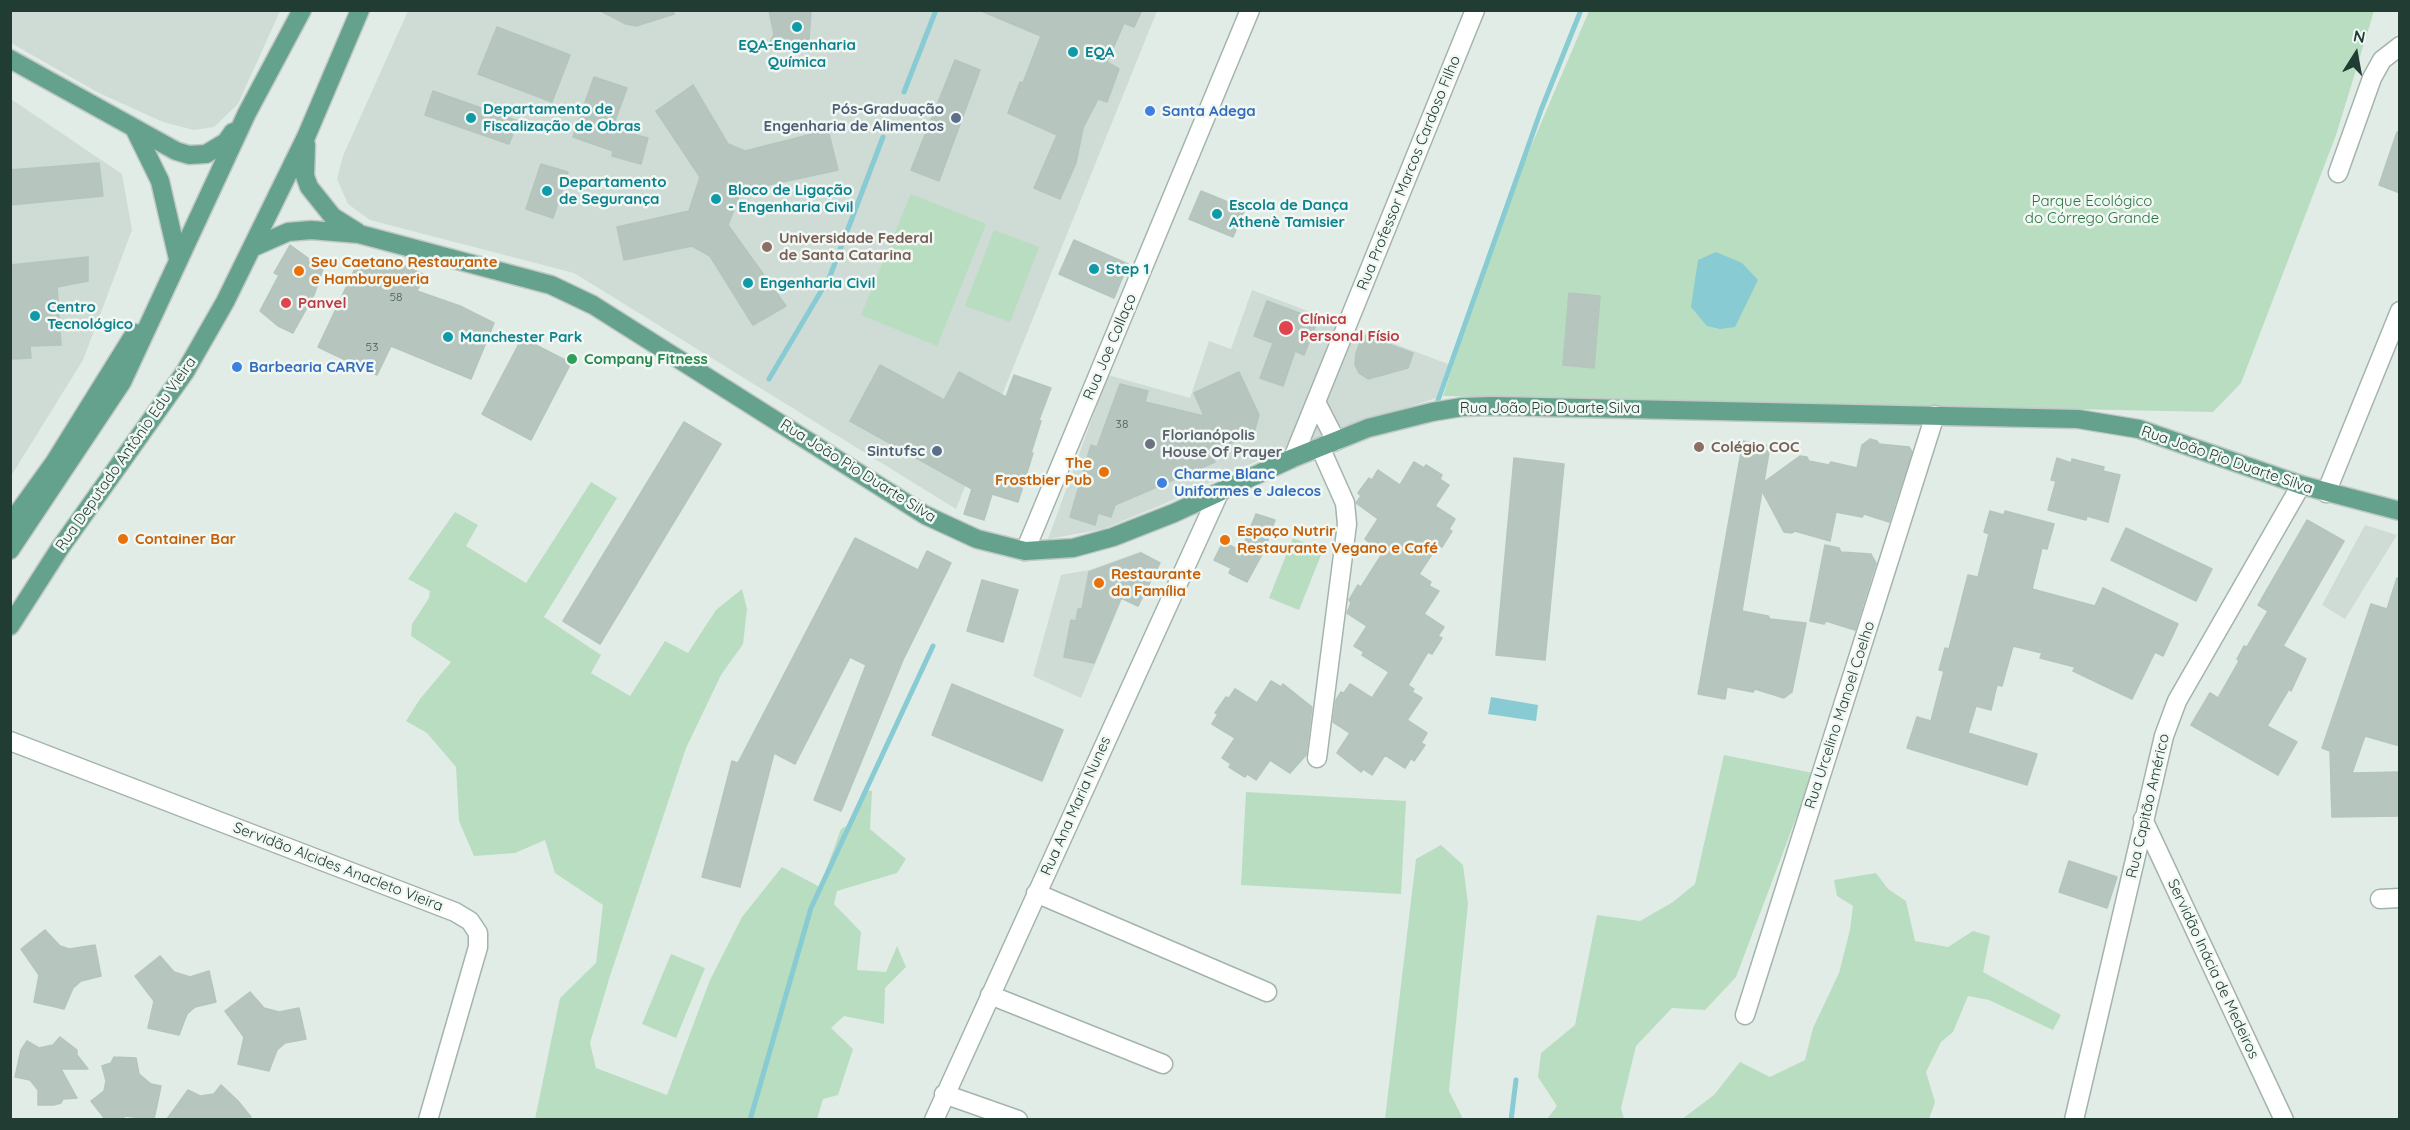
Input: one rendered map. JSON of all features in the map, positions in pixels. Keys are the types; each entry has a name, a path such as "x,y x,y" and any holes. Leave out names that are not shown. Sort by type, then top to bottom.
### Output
{"main road":[{"path":"10,550 122,382 247,113 302,10"},
{"name":"Rua Deputado Antônio Edu Vieira","path":"10,626 60,548 185,372 254,248 306,137 360,10"},
{"path":"10,59 135,130 176,151 189,155 206,154 226,142 247,113"},
{"path":"135,130 160,181 178,259"},
{"name":"Rua João Pio Duarte Silva","path":"306,137 304,176 309,187 333,217 359,234"},
{"name":"Rua João Pio Duarte Silva","path":"254,248 288,232 311,230 359,234 520,275 570,292 794,430 918,510 977,539 1026,551 1073,548 1113,537 1219,493 1293,458 1368,428 1462,407 1602,406 2044,417 2109,423 2176,441 2326,493 2400,511"},
{"path":"10,524 54,463 168,281"}],"street":[{"name":"Rua Joe Collaço","path":"1026,551 1250,10"},
{"name":"Rua Professor Marcos Cardoso Filho","path":"1293,458 1475,10"},
{"path":"2338,173 2372,78 2382,60 2400,46"},
{"path":"2326,493 2400,310"},
{"path":"1316,402 1345,503 1347,524 1317,759"},
{"name":"Rua Urcelino Manoel Coelho","path":"1745,1015 1935,415"},
{"name":"Rua Capitão Américo","path":"2074,1119 2157,759 2177,700 2301,485"},
{"name":"Rua Ana Maria Nunes","path":"934,1119 1219,493"},
{"name":"Servidão Alcides Anacleto Vieira","path":"10,741 454,912 470,921 478,933 478,947 428,1119"},
{"name":"Servidão Inácia de Medeiros","path":"2143,819 2284,1119"},
{"path":"1036,893 1267,992"},
{"path":"2380,899 2400,898"},
{"path":"990,995 1163,1064"},
{"path":"944,1094 1018,1119"}],"shaded area":[{"path":"11,10 280,11 238,104 214,127 194,130 163,122 97,92 11,43"},
{"name":"Universidade Federal de Santa Catarina","path":"408,11 1157,11 956,509 574,273 370,220 348,204 337,179 343,156"},
{"path":"11,99 122,174 132,230 83,360 11,476"},
{"path":"1252,290 1448,364 1436,398 1287,447 1166,503 1103,529 1048,539 1108,375 1190,398 1209,341 1231,349"},
{"path":"2365,525 2397,535 2345,619 2322,605"},
{"path":"1142,551 1081,698 1033,676 1061,575 1089,570"}],"green space":[{"name":"Parque Ecológico do Córrego Grande","path":"1589,11 2374,11 2336,135 2241,383 2213,412 1443,396 1502,214"},
{"path":"911,194 986,224 937,346 861,315"},
{"path":"994,230 1039,247 1010,322 965,306"},
{"path":"591,482 617,498 544,617 601,655 591,673 630,696 665,641 688,653 716,610 742,589 747,609 743,644 721,675 686,748 609,979 590,1043 596,1068 667,1095 710,980 742,917 782,867 820,887 841,829 850,824 864,790 872,791 870,829 906,859 897,873 837,891 834,904 861,932 857,970 886,972 897,946 906,967 885,988 884,1024 844,1016 831,1028 853,1049 838,1095 823,1099 817,1119 535,1119 560,998 596,963 603,905 555,873 545,840 515,853 474,856 459,821 456,767 427,733 406,721 420,699 451,662 411,636 412,624 429,598 430,591 408,579 455,512 478,525 466,546 526,583"},
{"path":"1293,538 1323,550 1299,610 1269,598"},
{"path":"1724,755 1813,773 1736,977 1705,1010 1672,1008 1636,1046 1621,1108 1624,1119 1547,1119 1557,1106 1538,1077 1541,1053 1575,1025 1597,915 1640,921 1673,902 1695,884"},
{"path":"1246,792 1406,801 1401,894 1241,885"},
{"path":"1441,845 1463,865 1468,904 1449,1091 1463,1119 1385,1119 1416,859"},
{"path":"1876,873 1888,889 1906,901 1915,941 1948,947 1973,931 1990,936 1983,972 2061,1015 2053,1030 1989,1000 1968,996 1953,1032 1941,1042 1926,1072 1935,1102 1929,1119 1682,1119 1714,1095 1740,1062 1770,1077 1805,1060 1813,1028 1839,973 1850,930 1853,906 1837,896 1834,880"},
{"path":"671,954 705,968 676,1038 642,1024"}],"water":[{"path":"1716,252 1742,263 1758,280 1735,327 1720,329 1707,326 1691,307 1698,260"},
{"path":"1491,697 1538,705 1536,721 1488,714"}],"building":[{"path":"599,10 673,10 674,14 636,26 626,24"},
{"name":"EQA-Engenharia Química","path":"769,10 811,10 809,39 769,45 774,34"},
{"path":"979,10 1142,10 1134,27 1124,23 1107,62 1119,69 1107,102 1098,99 1083,128 1076,163 1060,199 1034,188 1057,135 1008,113 1020,82 1023,83 1041,36"},
{"path":"497,27 570,55 552,102 478,74"},
{"path":"955,60 980,70 939,181 911,170"},
{"path":"594,77 627,88 612,129 648,138 641,164 612,156 613,151 573,137"},
{"path":"693,85 728,144 745,151 828,130 838,170 741,191 728,225 786,306 753,325 710,256 692,246 624,260 617,227 689,211 700,177 656,111"},
{"name":"Departamento de Fiscalização de Obras","path":"433,91 518,121 509,144 425,115"},
{"path":"2397,132 2400,132 2400,193 2379,185"},
{"path":"99,163 103,196 10,205 10,170"},
{"name":"Departamento de Segurança","path":"541,164 568,172 553,218 526,209"},
{"name":"Escola de Dança Athenè Tamisier","path":"1201,191 1245,209 1233,237 1189,219"},
{"name":"Step 1","path":"1074,240 1128,264 1114,298 1059,274"},
{"path":"290,245 323,269 314,295 293,333 278,326 260,311 279,275 274,273"},
{"name":"Centro Tecnológico","path":"88,257 88,281 57,287 61,345 30,346 31,358 10,359 10,265"},
{"path":"360,258 389,271 394,261 425,275 417,291 460,306 494,323 471,379 391,346 377,375 318,347"},
{"path":"1569,293 1600,296 1594,368 1563,365"},
{"name":"Clínica Personal Físio","path":"1267,301 1318,320 1304,355 1295,351 1283,386 1260,378 1273,343 1254,336"},
{"path":"1363,335 1413,353 1408,368 1368,379 1359,373 1355,365 1356,353"},
{"path":"522,338 571,363 531,440 482,414"},
{"path":"880,365 944,400 959,372 1006,397 1014,375 1051,388 1039,420 1041,421 1031,453 1033,453 1018,502 992,494 984,520 964,514 972,489 850,421"},
{"path":"1239,372 1259,415 1254,433 1211,452 1215,462 1115,505 1111,517 1098,513 1095,525 1070,517 1091,445 1097,447 1120,384 1148,391 1145,402 1204,416 1194,393"},
{"path":"684,422 721,444 600,644 563,621"},
{"path":"1870,439 1879,444 1909,447 1912,452 1889,522 1864,514 1862,517 1836,512 1830,541 1795,531 1784,532 1762,491 1742,611 1768,616 1770,619 1806,623 1792,692 1784,698 1755,689 1753,692 1727,687 1725,699 1698,694 1743,441 1770,446 1764,482 1800,456 1807,457 1809,461 1829,465 1831,462 1857,468 1862,445"},
{"path":"1514,458 1564,464 1545,660 1496,655"},
{"path":"2057,458 2071,463 2072,459 2104,467 2103,471 2120,475 2108,522 2087,516 2086,520 2048,510 2056,481 2051,480"},
{"path":"1414,462 1424,468 1426,465 1442,475 1440,479 1449,485 1435,506 1455,519 1449,529 1452,531 1442,547 1438,545 1419,574 1431,582 1429,586 1439,591 1424,614 1444,627 1438,636 1442,638 1432,654 1428,652 1408,685 1414,689 1412,692 1422,698 1407,720 1427,733 1421,743 1425,745 1414,761 1411,758 1405,768 1385,755 1372,775 1363,769 1361,772 1337,753 1350,733 1333,722 1336,700 1341,692 1344,693 1350,684 1372,698 1389,672 1362,655 1364,652 1354,646 1367,626 1347,613 1351,603 1349,600 1358,585 1361,587 1382,554 1365,539 1378,519 1356,503 1361,496 1358,493 1369,478 1372,480 1378,470 1400,485"},
{"path":"1990,511 2004,515 2005,511 2054,524 2047,549 2042,548 2032,589 2095,606 2103,588 2178,624 2163,656 2155,652 2132,699 2073,671 2075,667 2040,658 2042,653 2013,646 2002,686 1997,685 1991,710 1976,706 1968,733 2037,754 2027,785 1907,748 1917,717 1931,721 1944,671 1939,670 1945,648 1949,649 1968,575 1978,577 1989,534 1984,532"},
{"path":"1256,514 1275,520 1264,551 1247,582 1229,573 1231,568 1214,560 1223,542 1241,551"},
{"path":"2307,520 2344,541 2283,646 2306,659 2291,691 2289,689 2267,726 2297,742 2278,775 2191,725 2210,693 2218,698 2239,661 2237,659 2244,646 2247,647 2268,611 2258,605"},
{"path":"2126,528 2212,569 2196,601 2111,560"},
{"path":"855,538 918,570 927,551 951,563 903,660 841,811 814,800 866,665 850,657 795,764 774,753 740,887 702,877 732,761 738,763"},
{"path":"1825,545 1839,548 1841,552 1871,554 1876,563 1855,630 1826,621 1824,624 1810,621"},
{"path":"1141,553 1160,563 1138,606 1121,598 1094,663 1064,657 1071,620 1076,621 1078,609 1082,609 1089,572"},
{"path":"2397,578 2400,579 2400,746 2365,736 2352,773 2400,772 2400,816 2332,817 2330,751 2322,748 2371,604 2387,609"},
{"path":"982,580 1018,590 1003,642 967,631"},
{"path":"1271,681 1281,687 1283,684 1312,707 1306,755 1290,773 1270,760 1256,780 1247,774 1245,777 1229,767 1231,764 1222,758 1235,738 1212,724 1218,714 1215,713 1235,689 1257,703"},
{"path":"952,684 1063,730 1042,781 932,735"},
{"path":"2069,861 2117,877 2107,908 2059,892"},
{"path":"45,930 60,946 69,949 95,945 101,976 81,981 73,988 64,1009 34,1002 39,975 21,949"},
{"path":"160,956 174,972 190,977 209,971 216,1002 195,1007 187,1014 179,1035 148,1028 154,1001 135,976"},
{"path":"250,992 264,1008 279,1012 299,1008 306,1039 285,1043 277,1050 269,1071 238,1064 244,1037 225,1011"},
{"path":"60,1037 77,1050 77,1055 88,1069 61,1069 77,1098 63,1099 61,1103 54,1105 38,1105 38,1090 30,1080 15,1077 21,1050 27,1041 39,1048 53,1045"},
{"path":"114,1057 136,1058 139,1074 151,1084 161,1086 154,1119 124,1116 124,1119 105,1119 91,1101 104,1091 106,1081 102,1066 111,1063"},
{"path":"221,1085 251,1117 167,1119 188,1090 200,1096 214,1094"}],"waterway":[{"path":"904,92 936,10"},
{"path":"1437,403 1541,110 1581,10"},
{"path":"769,379 830,276 883,137"},
{"path":"750,1120 811,908 933,646"},
{"path":"1511,1120 1516,1080"}],"place":[{"name":"EQA-Engenharia Química","path":"797,27"},
{"name":"EQA","path":"1073,52"},
{"name":"Santa Adega","path":"1150,111"},
{"name":"Departamento de Fiscalização de Obras","path":"471,118"},
{"name":"Pós-Graduação Engenharia de Alimentos","path":"956,118"},
{"name":"Departamento de Segurança","path":"547,191"},
{"name":"Bloco de Ligação - Engenharia Civil","path":"716,199"},
{"name":"Escola de Dança Athenè Tamisier","path":"1217,214"},
{"name":"Universidade Federal de Santa Catarina","path":"767,247"},
{"name":"Step 1","path":"1094,269"},
{"name":"Seu Caetano Restaurante e Hamburgueria","path":"299,271"},
{"name":"Engenharia Civil","path":"748,283"},
{"name":"Panvel","path":"286,303"},
{"name":"Centro Tecnológico","path":"35,316"},
{"name":"Clínica Personal Físio","path":"1286,328"},
{"name":"Manchester Park","path":"448,337"},
{"name":"Company Fitness","path":"572,359"},
{"name":"Barbearia CARVE","path":"237,367"},
{"name":"Florianópolis House Of Prayer","path":"1150,444"},
{"name":"Colégio COC","path":"1699,447"},
{"name":"Sintufsc","path":"937,451"},
{"name":"The Frostbier Pub","path":"1104,472"},
{"name":"Charme Blanc Uniformes e Jalecos","path":"1162,483"},
{"name":"Container Bar","path":"123,539"},
{"name":"Espaço Nutrir Restaurante Vegano e Café","path":"1225,540"},
{"name":"Restaurante da Família","path":"1099,583"}]}
